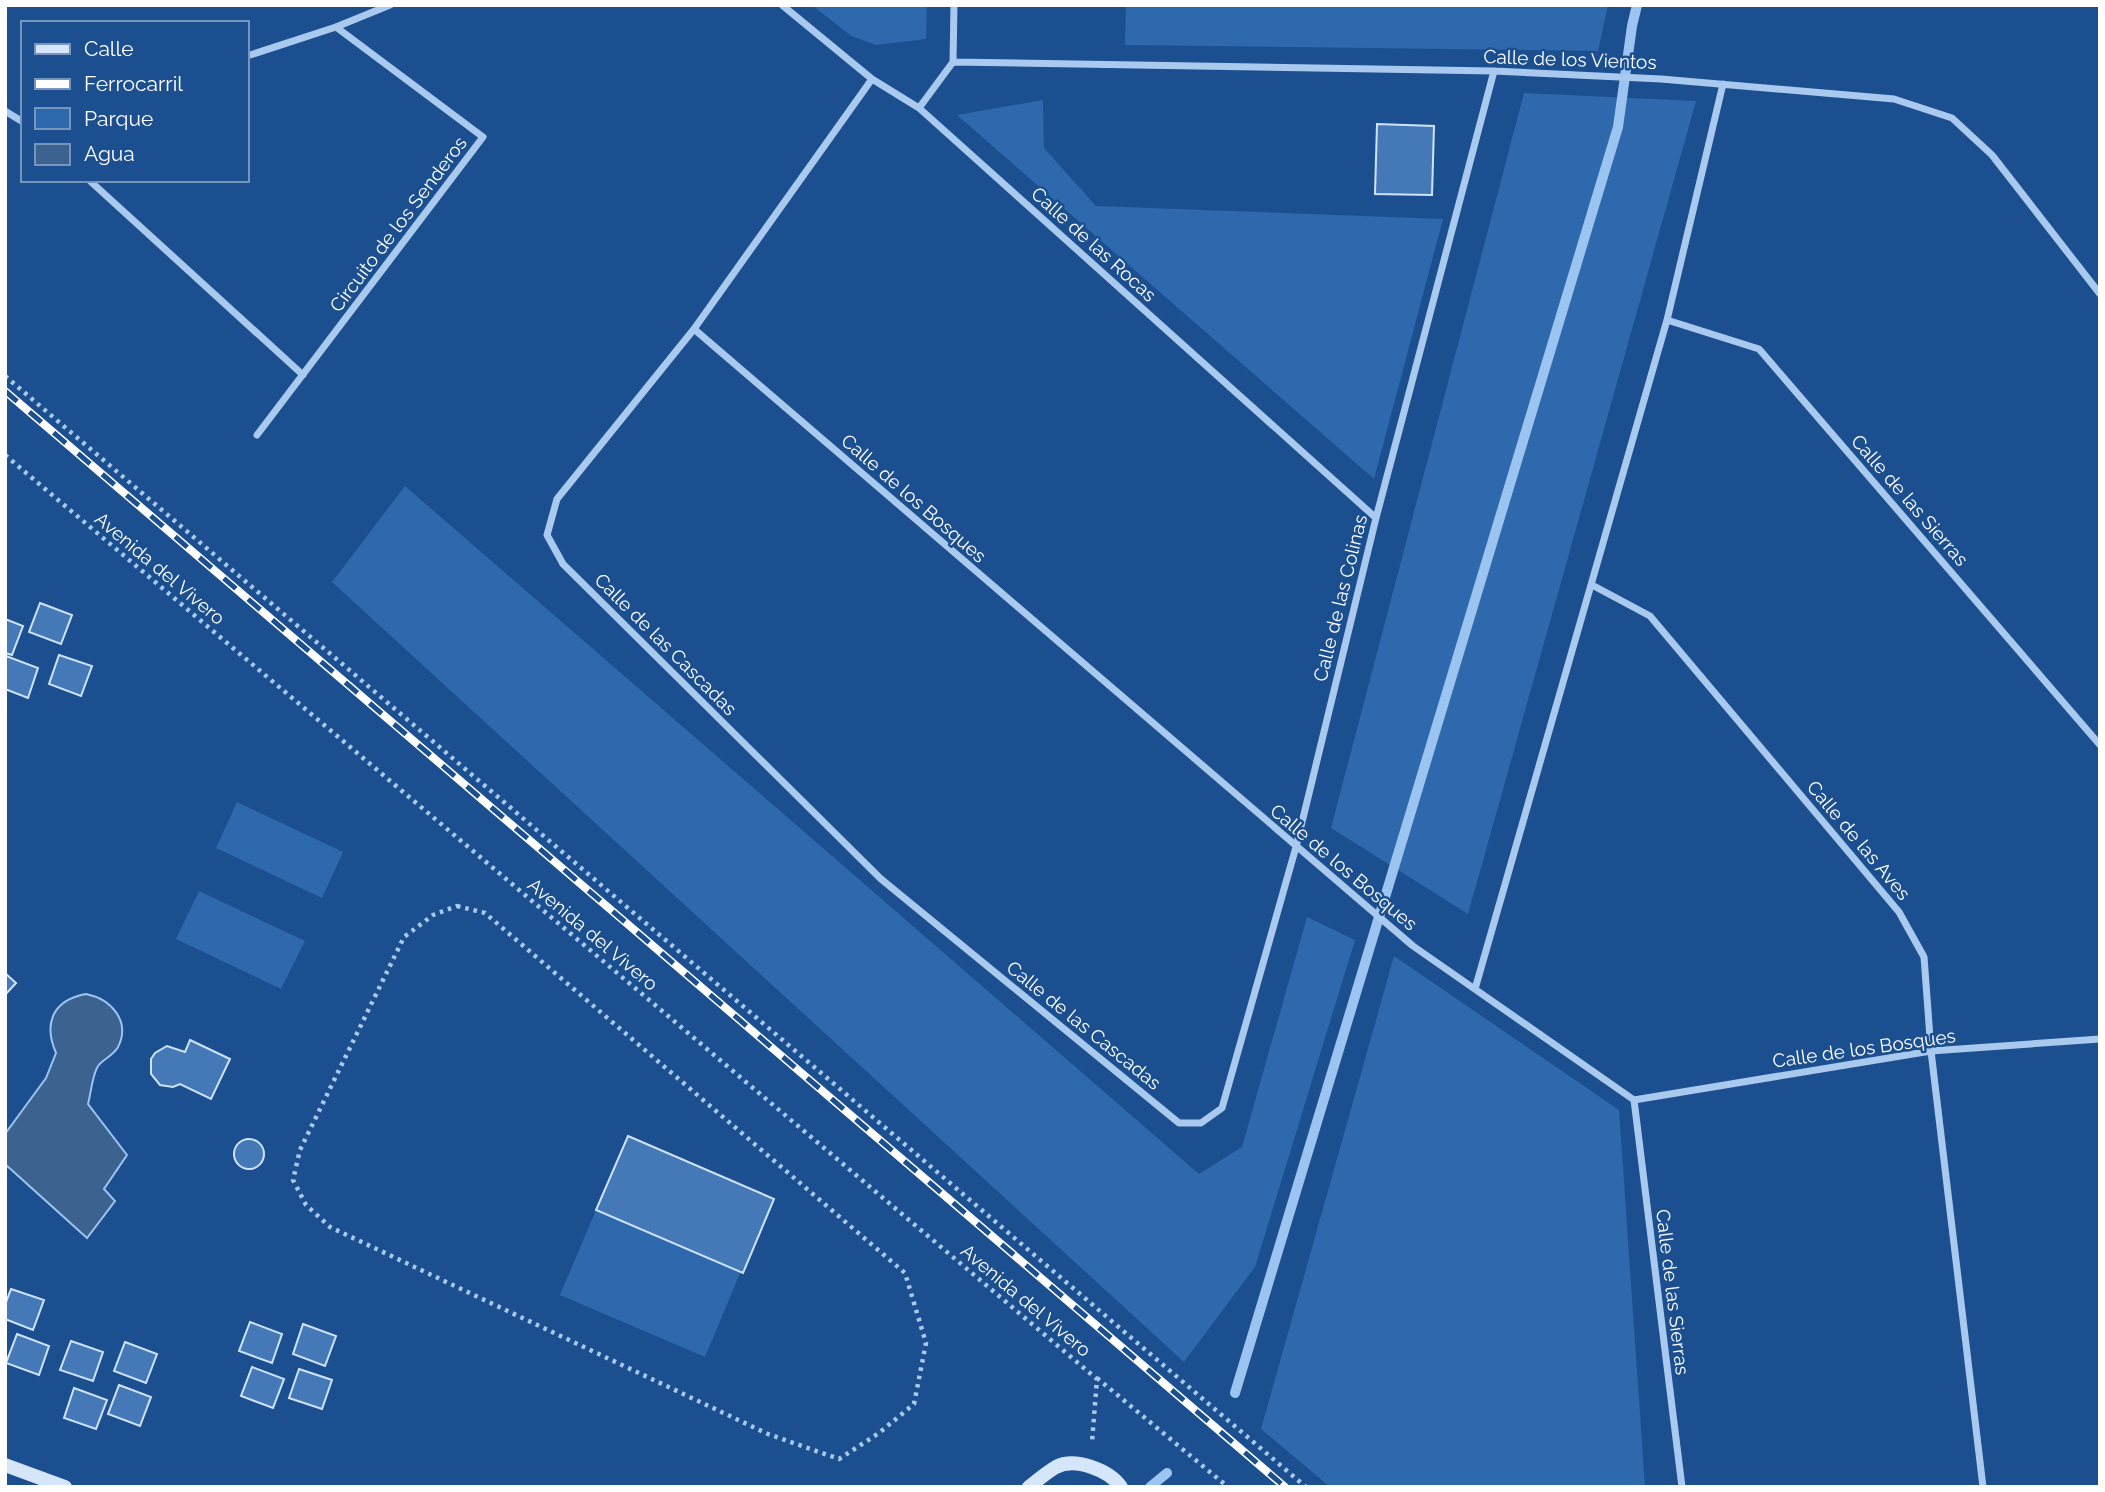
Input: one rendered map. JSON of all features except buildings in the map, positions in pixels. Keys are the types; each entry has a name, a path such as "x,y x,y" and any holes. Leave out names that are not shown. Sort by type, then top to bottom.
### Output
{"street":[{"path":"248,56 336,27 390,5"},
{"name":"Calle de las Rocas","path":"782,5 872,79 919,108 1376,518"},
{"path":"919,108 953,62 954,5"},
{"name":"Circuito de los Senderos","path":"257,435 483,136 336,27"},
{"name":"Calle de los Vientos","path":"953,62 1494,71 1661,79 1894,99 1952,118 1992,155 2100,294"},
{"name":"Calle de las Colinas","path":"1201,1123 1222,1108 1296,847 1376,518 1494,71"},
{"name":"Calle de las Cascadas","path":"872,79 694,330 557,499 547,535 563,564 881,879 1179,1123 1201,1123"},
{"path":"1475,989 1667,320 1723,84"},
{"path":"5,111 21,121"},
{"path":"91,182 303,375"},
{"name":"Calle de las Sierras","path":"1667,320 1759,349 2100,745"},
{"name":"Calle de los Bosques","path":"694,330 1413,946 1634,1100 1931,1051 2100,1039"},
{"name":"Calle de las Aves","path":"1592,585 1650,616 1899,912 1924,957 1931,1051 1983,1487"},
{"name":"Calle de las Sierras","path":"1634,1100 1682,1487"},
{"path":"5,1465 65,1487"},
{"path":"1029,1487 1059,1465 1090,1465 1118,1483"}],"path":[{"path":"5,376 1306,1487"},
{"name":"Avenida del Vivero","path":"5,455 1097,1378 1090,1465"},
{"path":"457,906 485,913 905,1273 926,1343 914,1404 879,1433 839,1459 768,1434 330,1227 306,1205 293,1180 300,1150 404,937 433,915 457,906"},
{"path":"1091,1374 1228,1487"}],"green space":[{"path":"812,5 927,5 926,39 876,45 851,36"},
{"path":"1126,5 1608,5 1598,51 1125,45"},
{"path":"1524,93 1696,101 1468,914 1331,828"},
{"path":"1043,100 1044,148 1096,206 1443,219 1374,479 957,115"},
{"path":"405,486 1199,1174 1242,1147 1307,917 1355,940 1255,1267 1184,1362 332,582"},
{"path":"237,802 343,852 322,898 216,848"},
{"path":"199,891 305,941 281,989 176,939"},
{"path":"1394,956 1619,1110 1645,1487 1330,1487 1261,1429"},
{"path":"596,1210 741,1271 705,1357 560,1295"}],"water":[{"path":"86,994 111,1006 120,1020 122,1028 118,1047 98,1066 88,1104 127,1155 104,1189 115,1201 87,1238 5,1164 5,1134 46,1078 56,1053 51,1032 54,1015 66,1002"}],"waterway":[{"path":"1235,1393 1618,127 1637,5"},
{"path":"1150,1487 1167,1473"}],"railway":[{"path":"5,391 1285,1487"}]}
